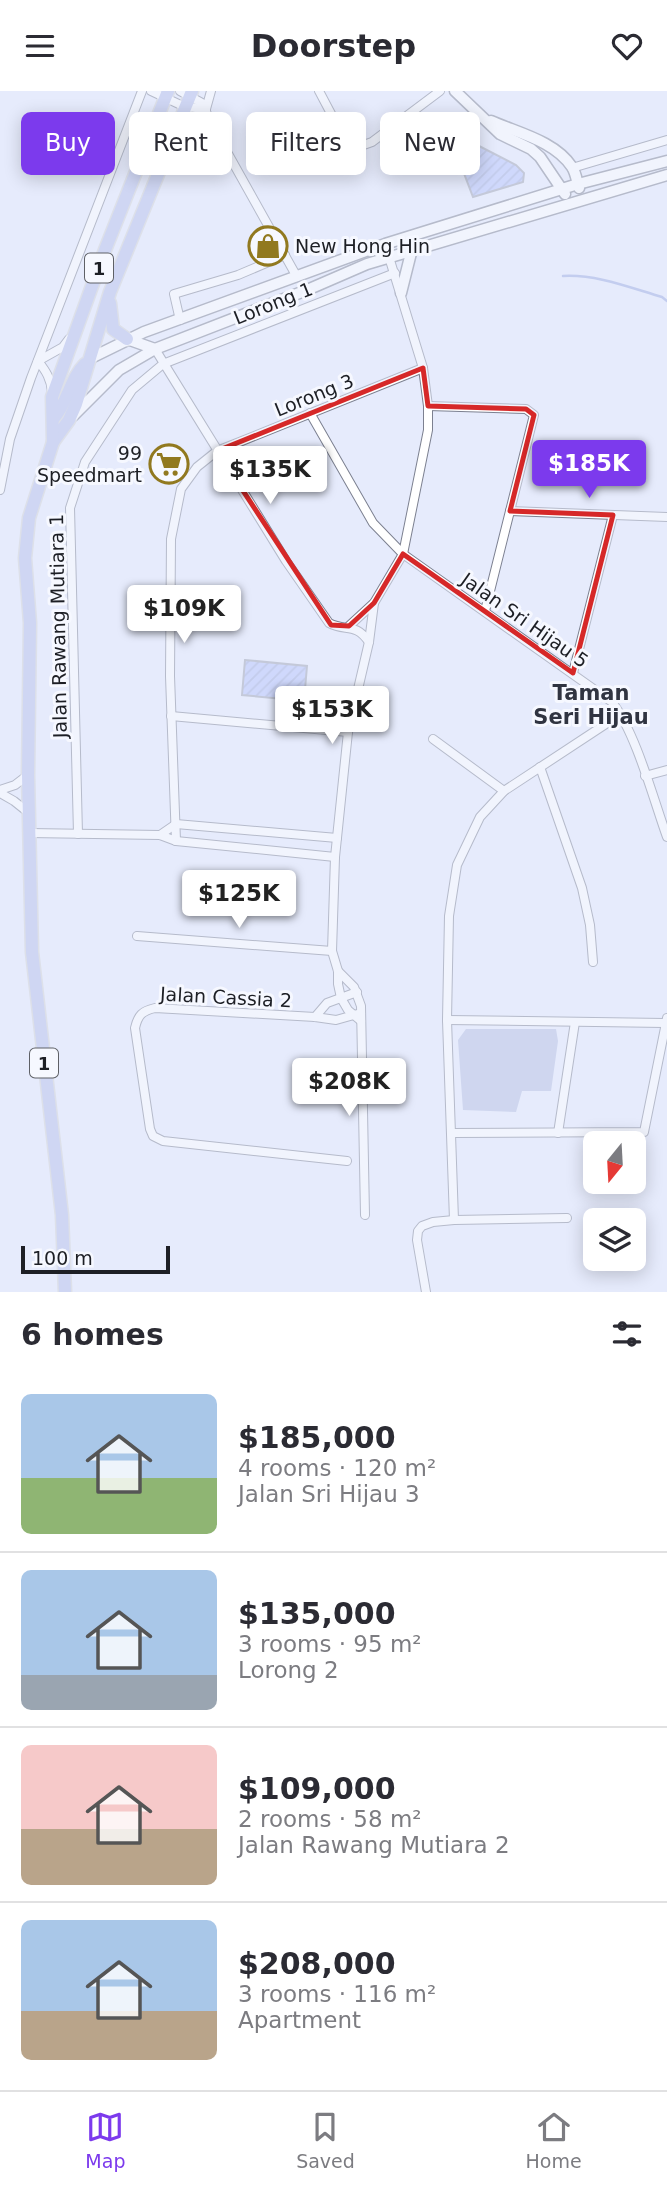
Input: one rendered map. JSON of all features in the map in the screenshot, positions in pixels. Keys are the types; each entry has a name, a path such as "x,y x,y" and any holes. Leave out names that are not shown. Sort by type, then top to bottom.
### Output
{"main road":[{"name":"1","path":"65,1292 62,1215 32,952 28,775 30,637 25,558 29,518 53,442 52,397 167,95"},
{"name":"1","path":"53,442 69,420 110,292 187,96"},
{"path":"110,292 111,325 116,333 127,339"},
{"path":"54,418 63,408 80,368 91,358"}],"street":[{"path":"0,490 10,439 37,361 142,91"},
{"path":"151,91 187,96 202,103 297,277"},
{"path":"206,111 211,91"},
{"path":"319,91 346,142 358,147 372,142 440,91"},
{"path":"455,91 500,134 531,149 540,157 571,201"},
{"path":"482,117 545,144 559,154 572,168 583,198"},
{"path":"572,168 667,140"},
{"path":"91,358 127,339 385,244 578,184 667,161"},
{"path":"69,420 120,370 155,349 412,249 667,175"},
{"path":"349,627 374,604 403,554 428,430 423,368 385,244"},
{"path":"401,293 412,249"},
{"path":"180,320 174,294 238,275 285,255"},
{"name":"Lorong 1","path":"163,364 395,272"},
{"path":"155,349 163,326"},
{"path":"37,361 62,347 74,334"},
{"path":"127,339 155,349 286,561 329,623 359,630 369,642"},
{"path":"37,361 47,371 52,397"},
{"name":"Jalan Rawang Mutiara 1","path":"78,834 70,507 85,462 105,431 132,390 163,364"},
{"name":"Lorong 3","path":"217,451 423,368"},
{"path":"428,406 526,409 532,412 533,418 485,611"},
{"name":"Jalan Sri Hijau 5","path":"310,413 373,523 403,554 612,702 621,714 667,837"},
{"path":"176,841 169,552 181,489 197,467 217,451"},
{"path":"510,510 667,517"},
{"path":"573,673 613,515"},
{"path":"358,1017 341,998 338,971 332,951 335,857 348,732 369,642 374,604"},
{"path":"454,1220 447,1020 449,916 457,865 480,817 504,791 621,714"},
{"path":"171,716 348,732"},
{"path":"432,739 504,791"},
{"path":"540,767 582,888 590,925 593,962"},
{"path":"645,776 667,770"},
{"path":"0,791 15,785 28,775"},
{"path":"0,791 29,813"},
{"path":"160,835 176,824 337,838"},
{"path":"29,833 160,835 176,841 335,857"},
{"path":"137,936 332,951"},
{"path":"338,971 350,981 357,992 365,1215"},
{"path":"315,1017 327,1003 357,992"},
{"name":"Jalan Cassia 2","path":"347,1161 163,1141 156,1138 150,1129 135,1028 137,1017 145,1010 155,1008 336,1020 358,1017"},
{"path":"447,1020 666,1021 644,1132 452,1133"},
{"path":"558,1133 575,1022"},
{"path":"426,1292 417,1240 422,1226 454,1220 567,1219"}],"highlighted area":[{"path":"423,368 428,406 526,409 534,415 510,511 613,515 573,673 403,554 374,603 349,626 331,625 217,451"}],"shaded area":[{"path":"466,1029 556,1029 558,1041 551,1091 522,1091 516,1112 463,1110 458,1040"}],"building":[{"path":"480,147 516,165 524,173 523,182 473,197 465,175 480,175"},
{"path":"245,660 307,666 304,701 242,695"}],"waterway":[{"path":"563,276 613,282 662,297 667,301"}],"place":[{"name":"New Hong Hin","path":"268,246"},
{"name":"99 Speedmart","path":"169,464"}],"district":[{"name":"Taman Seri Hijau","path":"591,705"}]}
